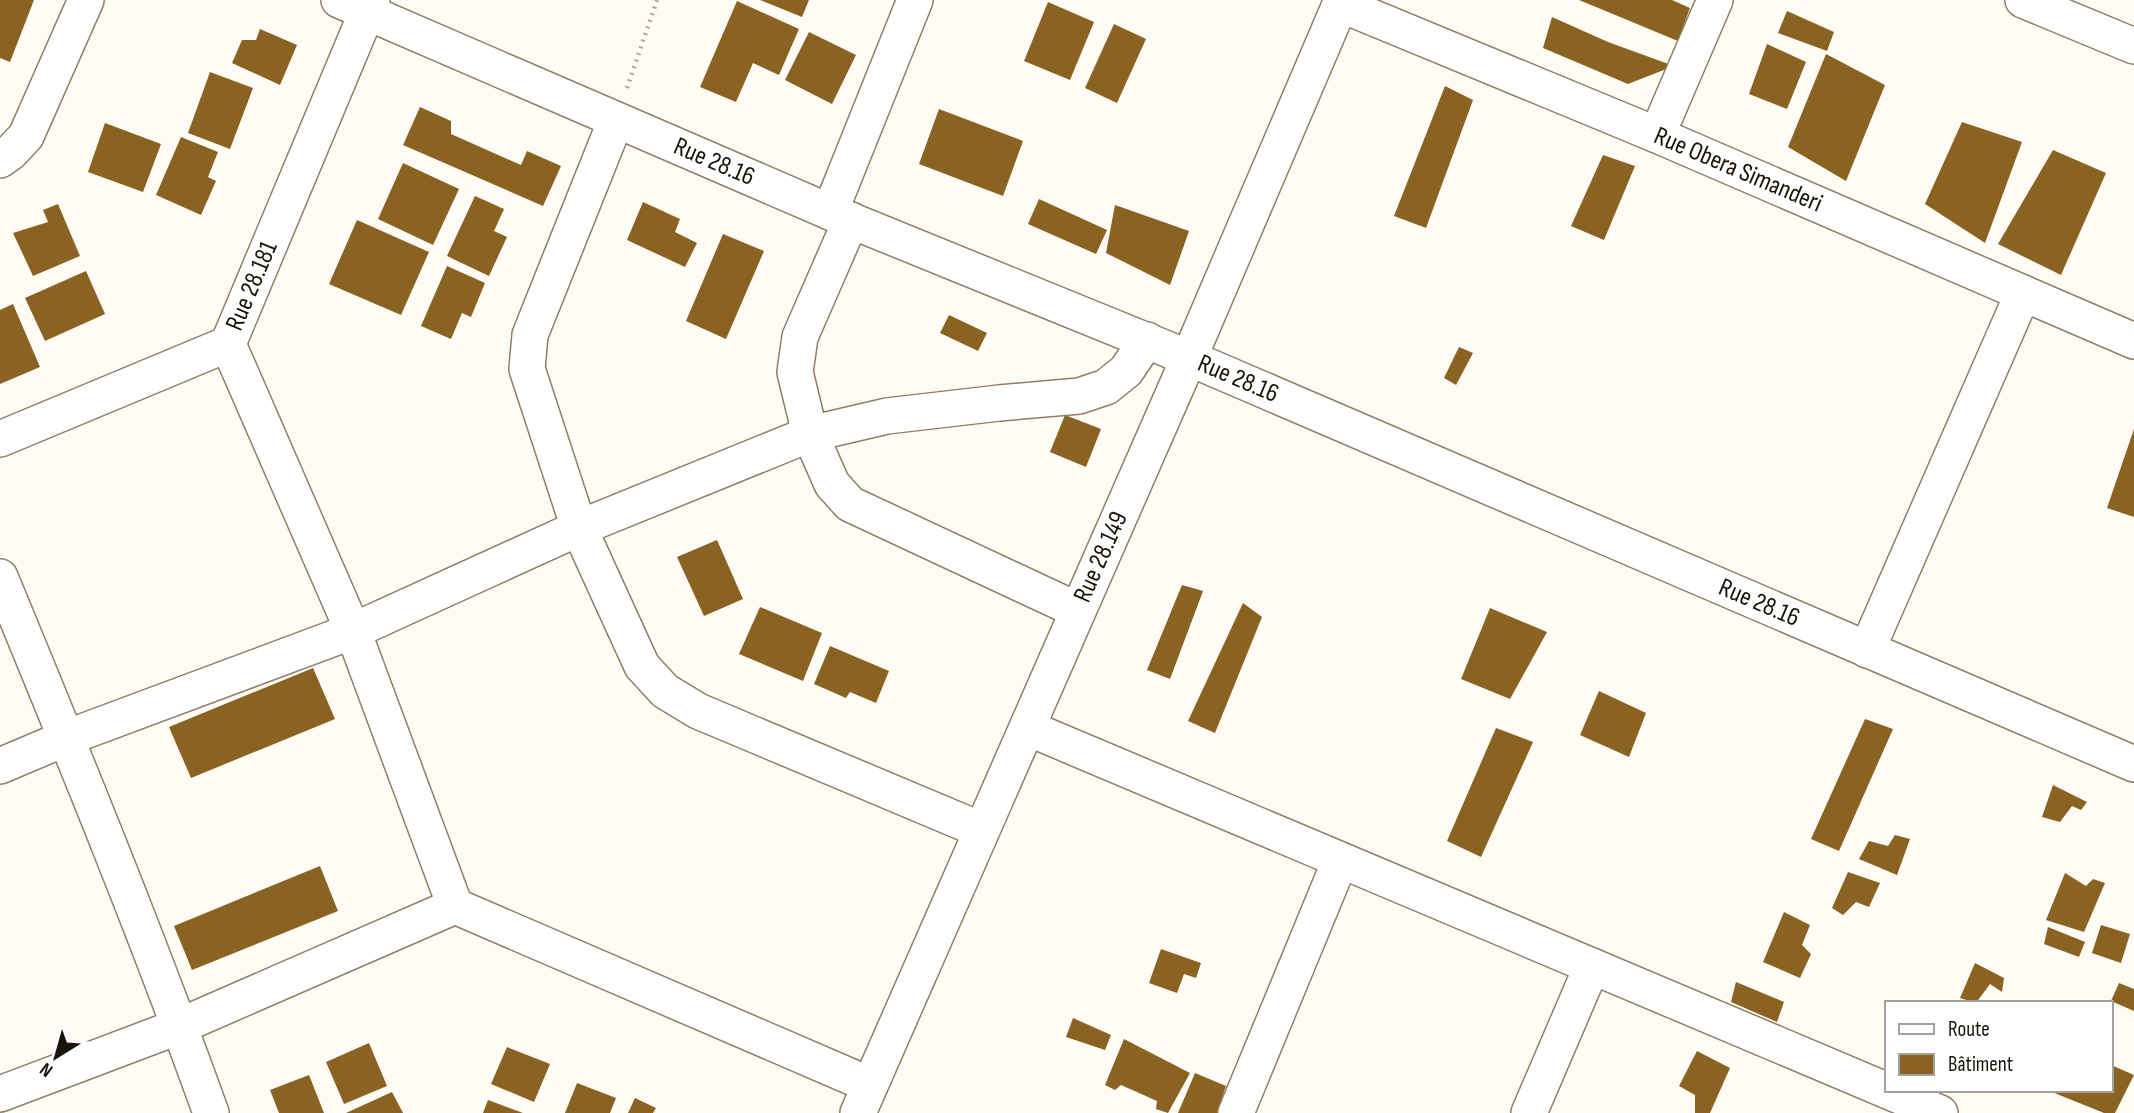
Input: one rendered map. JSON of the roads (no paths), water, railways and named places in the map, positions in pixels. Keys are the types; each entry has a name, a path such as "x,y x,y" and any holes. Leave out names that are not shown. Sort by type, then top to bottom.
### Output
{"street":[{"path":"0,160 26,136 86,0"},
{"path":"915,0 800,337 795,372 810,433 832,484 850,504 1077,610"},
{"path":"1657,135 1715,0"},
{"path":"2023,0 2134,46"},
{"name":"Rue Obera Simanderi","path":"1341,2 2134,341"},
{"name":"Rue 28.149","path":"864,1099 1189,358 1341,2"},
{"name":"Rue 28.16","path":"360,4 615,120 841,216 1189,358 2134,764"},
{"name":"Rue 28.181","path":"0,439 228,344 360,4"},
{"path":"615,120 530,335 527,369 579,528 642,666 665,691 698,710 981,830"},
{"path":"1867,650 2023,293"},
{"path":"0,766 66,738 353,631 579,528 810,433 887,416 999,402 1079,396 1106,387 1126,371 1147,341"},
{"path":"228,344 353,631 455,906 864,1099"},
{"path":"0,577 180,1026 211,1113"},
{"path":"1028,728 1885,1090"},
{"path":"1236,1113 1340,861"},
{"path":"0,1094 180,1026 455,906"},
{"path":"1529,1113 1591,966"},
{"path":"1890,1092 1940,1113"}]}
